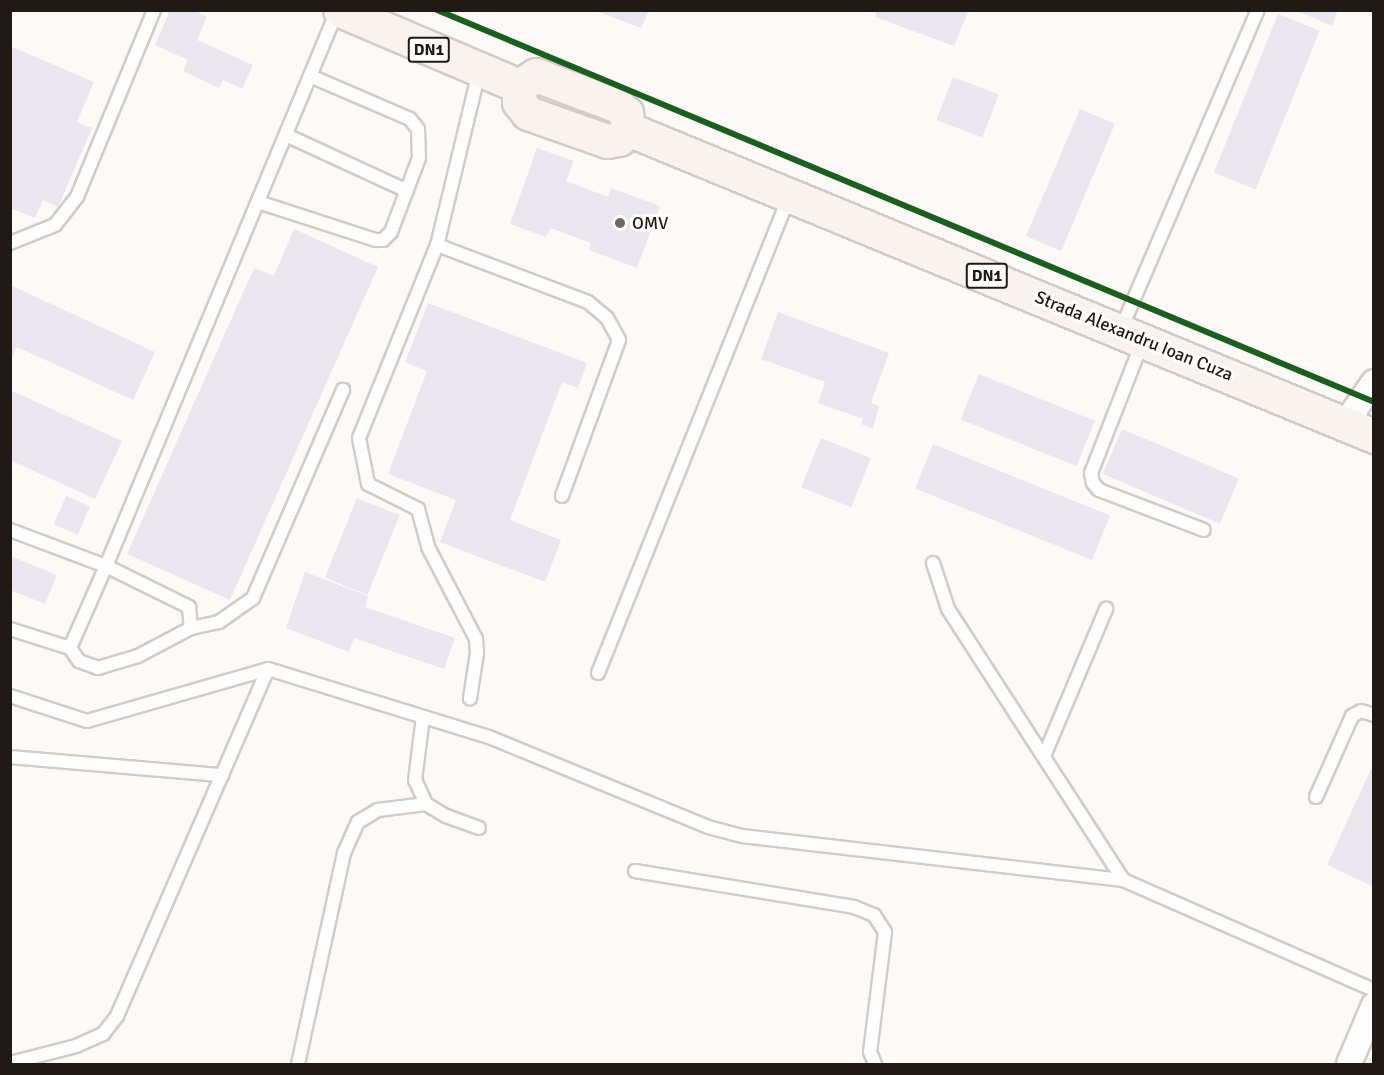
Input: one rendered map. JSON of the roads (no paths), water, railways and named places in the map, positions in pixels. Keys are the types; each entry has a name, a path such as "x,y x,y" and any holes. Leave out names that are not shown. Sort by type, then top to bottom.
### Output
{"main road":[{"name":"DN1","path":"339,10 479,72"},
{"name":"Strada Alexandru Ioan Cuza","path":"479,72 519,87 536,75 618,106 626,113 628,129 1359,430"}],"street":[{"path":"1359,430 1374,382"},
{"path":"1350,1065 1374,1005"}],"lane":[{"path":"10,243 55,225 71,207 154,10"},
{"path":"70,648 339,10"},
{"path":"1204,530 1099,489 1093,483 1091,473 1132,335 1258,10"},
{"path":"470,698 477,653 476,639 428,547 418,509 368,484 359,438 437,245 479,72"},
{"path":"258,202 383,240 392,232 420,142 410,118 310,76"},
{"path":"286,135 406,190"},
{"path":"598,673 789,196"},
{"path":"437,245 588,302 607,318 619,340 562,496"},
{"path":"10,629 70,648 79,661 98,668 138,656 191,628 219,622 253,598 344,390"},
{"path":"10,530 106,566 189,607 193,617 191,628"},
{"path":"933,563 948,609 1122,880"},
{"path":"1044,756 1106,609"},
{"path":"10,696 87,721 268,669 489,737 708,828 742,836 1122,880 1374,990"},
{"path":"10,1063 94,1038 103,1034 117,1016 268,669"},
{"path":"1316,797 1352,716 1361,711 1374,715"},
{"path":"423,717 415,780 426,804 446,816 479,828"},
{"path":"10,757 222,775"},
{"path":"298,1065 344,854 358,822 378,810 426,804"},
{"path":"635,871 854,908 874,915 885,932 870,1052 875,1065"}],"place":[{"name":"OMV","path":"620,223"}]}
